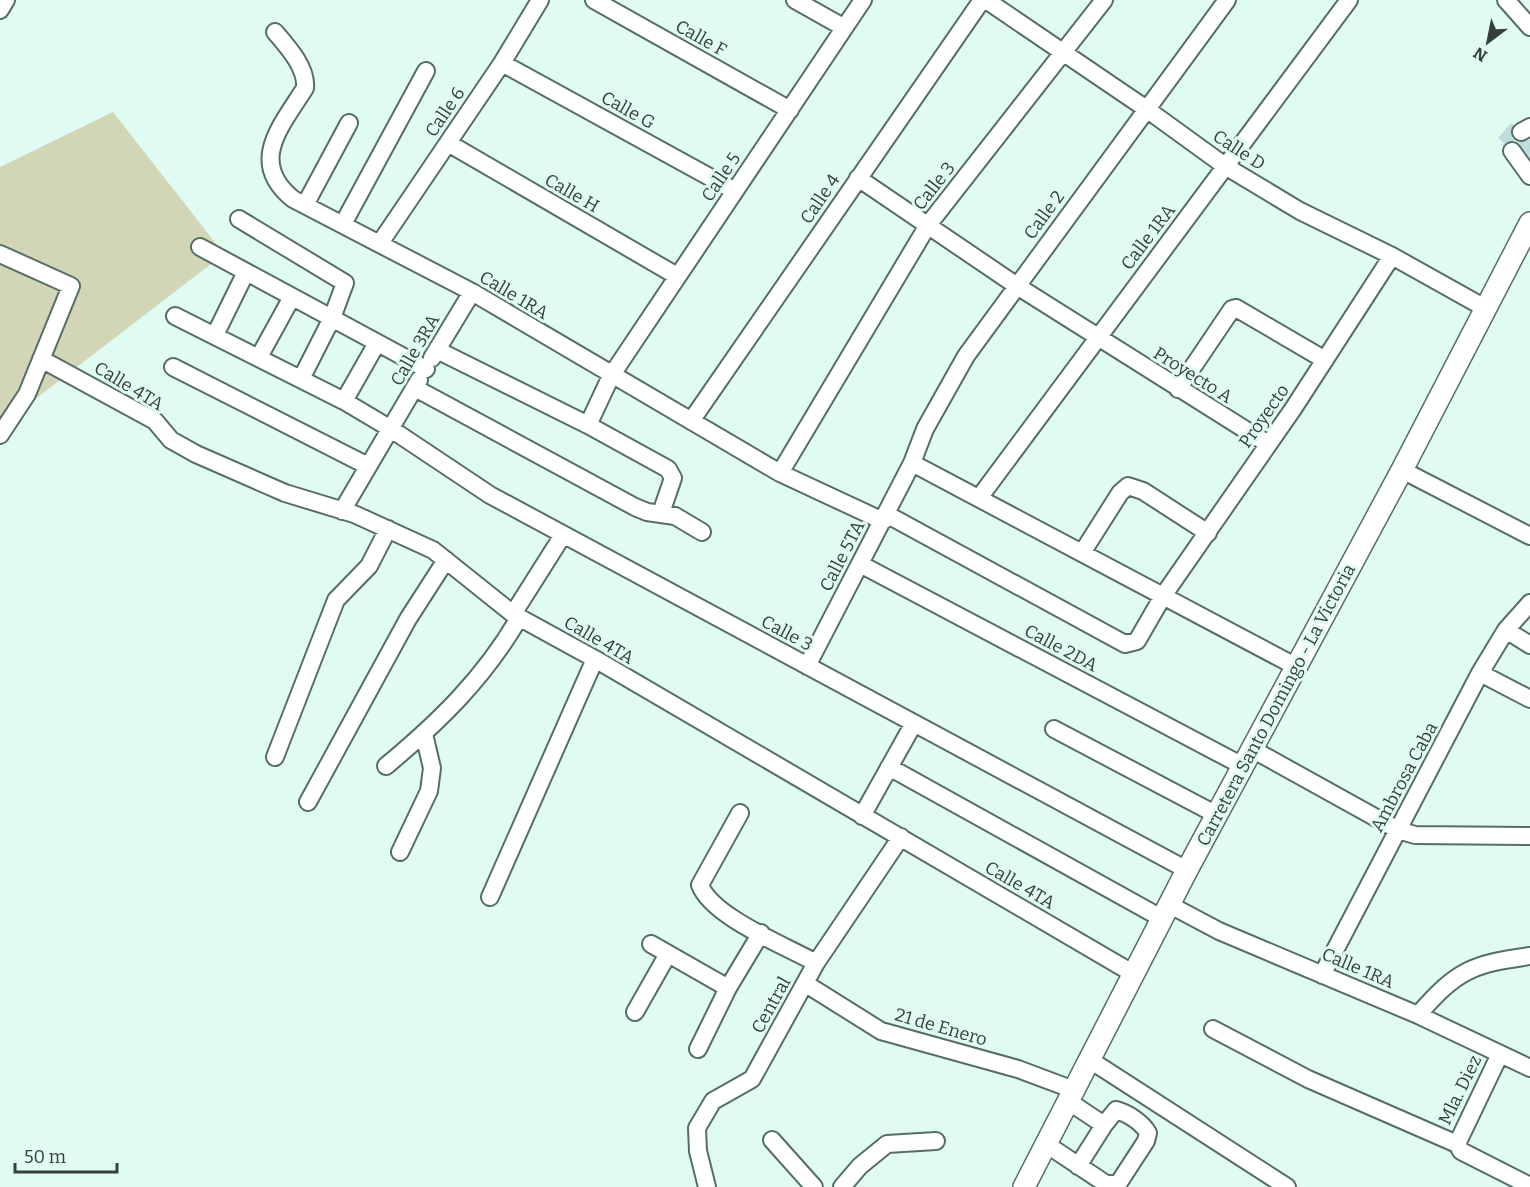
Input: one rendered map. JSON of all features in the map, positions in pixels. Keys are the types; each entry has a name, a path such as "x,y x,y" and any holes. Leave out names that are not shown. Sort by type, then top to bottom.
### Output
{"main road":[{"name":"Carretera Santo Domingo - La Victoria","path":"1024,1187 1187,870 1402,470 1530,223"}],"street":[{"path":"0,10 6,0"},
{"name":"Calle 6","path":"380,243 502,63 540,0"},
{"name":"Calle F","path":"594,0 790,110"},
{"path":"795,0 843,27"},
{"name":"Calle 5","path":"588,425 611,376 863,0"},
{"name":"Calle D","path":"984,0 1064,51 1225,166 1300,211 1392,256 1485,308"},
{"name":"Calle 4","path":"691,421 984,0"},
{"name":"Calle 3","path":"780,473 928,225 1104,0"},
{"name":"Calle 2","path":"912,464 925,429 966,356 1145,108 1227,0"},
{"name":"Calle 1RA","path":"979,498 1349,0"},
{"path":"1506,0 1530,27"},
{"name":"Calle 1RA","path":"275,33 291,50 306,80 305,88 271,146 271,163 275,179 282,191 472,292 611,376 780,473 884,518 1125,644 1137,641 1163,596"},
{"name":"Calle G","path":"502,63 735,192"},
{"path":"343,224 426,71"},
{"path":"305,205 349,123"},
{"name":"Calle H","path":"448,143 677,276"},
{"path":"1512,151 1530,176"},
{"name":"Proyecto A","path":"858,178 1097,338 1268,444"},
{"path":"239,219 344,280 332,318 301,380"},
{"path":"200,247 426,369"},
{"path":"0,254 71,286 27,394 0,435"},
{"name":"Proyecto","path":"1163,596 1325,360 1392,256"},
{"path":"215,335 246,272"},
{"name":"Calle 3RA","path":"342,511 366,465 392,429 472,292"},
{"path":"259,357 292,297"},
{"path":"1178,389 1232,309 1236,308 1325,360"},
{"name":"Calle 3","path":"175,316 344,401 392,429 467,482 1187,870"},
{"path":"344,401 377,343"},
{"path":"437,350 588,425 672,472 673,478 661,513"},
{"name":"Calle 4TA","path":"42,359 145,414 155,421 171,440 196,454 285,493 342,511 433,550 516,616 595,659 1134,974"},
{"path":"173,367 366,465"},
{"path":"415,388 635,507 647,512 675,516 702,532"},
{"path":"912,464 1295,666"},
{"name":"Calle 5TA","path":"807,666 912,464"},
{"path":"1402,470 1530,536"},
{"path":"1082,552 1120,493 1128,486 1143,491 1208,533"},
{"path":"275,757 336,600 369,566 388,529"},
{"path":"386,766 424,734 464,694 498,654 516,616 563,535"},
{"path":"308,802 408,619 446,560"},
{"name":"Calle 2DA","path":"860,564 1247,758 1398,830 1416,835 1530,836"},
{"name":"Ambrosa Caba","path":"1322,975 1480,673 1506,630 1530,603"},
{"path":"1506,630 1530,645"},
{"path":"490,897 595,659"},
{"path":"1480,673 1530,699"},
{"path":"862,816 914,723"},
{"path":"1054,729 1217,815"},
{"path":"400,852 429,791 432,768 424,734"},
{"name":"Calle 1RA","path":"889,767 1167,912 1219,931 1418,1015 1530,1068"},
{"path":"740,813 700,885 705,897 724,912 816,963"},
{"name":"Central","path":"707,1187 698,1151 697,1128 713,1101 752,1079 816,963 901,837"},
{"path":"698,1049 728,988 761,933"},
{"path":"651,944 728,988"},
{"path":"635,1012 668,954"},
{"path":"1418,1015 1446,984 1467,970 1491,962 1530,956"},
{"name":"21 de Enero","path":"806,984 881,1031 1018,1070 1071,1096 1104,1125"},
{"path":"1213,1029 1308,1079 1457,1144 1461,1151 1530,1186"},
{"name":"Mla. Diez","path":"1457,1144 1500,1054"},
{"path":"1090,1060 1287,1187"},
{"path":"1046,1144 1078,1166 1106,1184 1118,1184 1146,1141 1148,1133 1145,1127 1123,1112 1116,1110 1078,1166"},
{"path":"772,1140 814,1187"},
{"path":"842,1187 860,1166 888,1144 936,1141"}],"green space":[{"path":"113,112 224,254 0,426 0,167"}],"building":[{"path":"1511,123 1513,125 1512,137 1515,141 1530,140 1530,158 1517,142 1510,141 1505,144 1498,138"}]}
